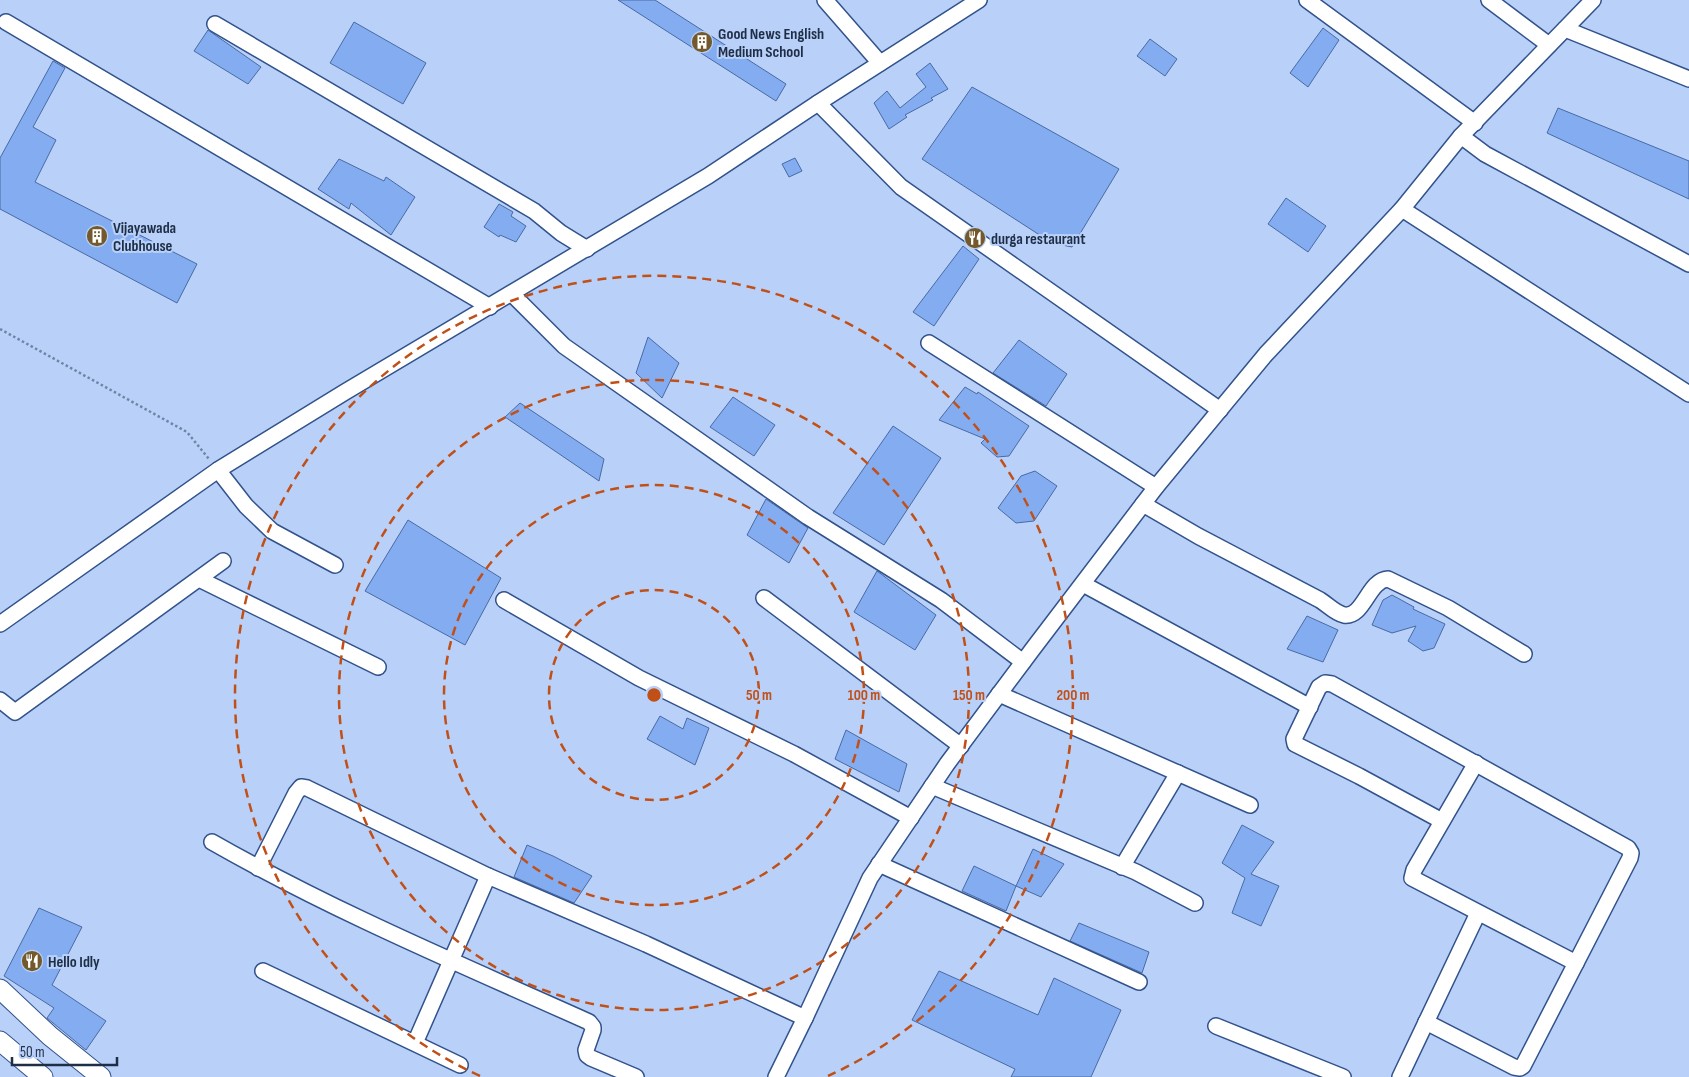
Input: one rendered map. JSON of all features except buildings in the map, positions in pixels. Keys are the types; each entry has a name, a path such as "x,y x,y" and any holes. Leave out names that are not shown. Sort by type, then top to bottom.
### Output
{"main road":[{"path":"0,989 50,1036 101,1077"},
{"path":"0,1042 43,1077"}],"street":[{"path":"825,0 880,63"},
{"path":"0,624 218,470 345,392 708,176 978,0"},
{"path":"1307,0 1475,123"},
{"path":"1489,0 1549,45"},
{"path":"776,1077 870,878 932,786 1023,662 1156,487 1266,354 1402,209 1461,136 1593,0"},
{"path":"6,22 490,307"},
{"path":"215,24 534,210 561,233 587,249"},
{"path":"1564,29 1689,79"},
{"path":"818,103 901,187 1220,410"},
{"path":"1461,136 1485,154 1689,264"},
{"path":"1402,209 1689,394"},
{"path":"512,294 564,346 808,517 941,600 1023,662"},
{"path":"929,343 1156,487"},
{"path":"218,470 246,506 272,531 335,565"},
{"path":"1143,504 1198,536 1320,600 1344,615 1354,613 1375,585 1384,579 1388,579 1448,608 1524,654"},
{"path":"0,700 14,712 223,561"},
{"path":"199,578 378,667"},
{"path":"1083,584 1310,707"},
{"path":"764,598 961,746"},
{"path":"504,600 639,678 794,754 911,818"},
{"path":"1426,1022 1514,1067 1520,1068 1523,1066 1630,858 1628,848 1476,763 1332,684 1325,683 1319,687 1294,739 1295,744 1442,821"},
{"path":"999,694 1250,805"},
{"path":"1476,763 1414,870 1412,878 1576,963"},
{"path":"1122,866 1178,773"},
{"path":"932,786 1122,866 1195,904"},
{"path":"258,868 296,793 301,787 307,788 488,876 646,944 805,1018"},
{"path":"212,842 258,868 347,912 589,1022 593,1030 586,1050 587,1055 636,1077"},
{"path":"879,864 1139,982"},
{"path":"415,1043 488,876"},
{"path":"1400,1077 1478,913"},
{"path":"263,972 460,1064"},
{"path":"1216,1026 1343,1077"}],"path":[{"path":"0,329 187,432 218,470"}],"place":[{"name":"Good News English Medium School","path":"702,42"},
{"name":"Vijayawada Clubhouse","path":"97,236"},
{"name":"durga restaurant","path":"975,238"},
{"name":"Hello Idly","path":"32,961"}]}
